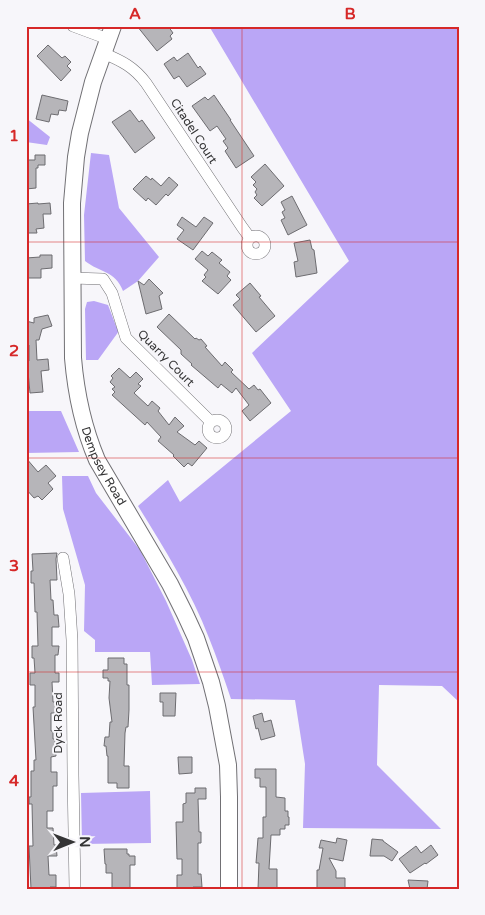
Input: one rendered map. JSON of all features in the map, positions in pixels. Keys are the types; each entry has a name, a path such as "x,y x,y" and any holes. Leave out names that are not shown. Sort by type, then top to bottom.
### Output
{"street":[{"name":"Citadel Court","path":"73,26 108,40 128,65 137,72 250,238"},
{"name":"Dempsey Road","path":"108,40 87,104 76,157 72,202 73,358 78,402 85,429 97,460 170,584 203,657 217,706 228,765 229,889"},
{"name":"Quarry Court","path":"72,278 103,279 112,293 126,338 211,422"},
{"name":"Dyck Road","path":"62,558 69,594 72,640 72,776 75,889"}],"shaded area":[{"path":"209,26 459,26 459,702 442,686 379,685 377,765 441,829 303,828 305,764 295,700 231,699 194,603 138,506 168,480 180,502 291,411 252,353 349,261"},
{"path":"26,118 50,137 47,145 26,142"},
{"path":"91,153 109,155 119,208 159,257 138,281 123,291 120,284 111,275 85,261 84,215"},
{"path":"94,301 108,305 119,331 98,360 86,360 85,309 87,302"},
{"path":"26,411 61,411 79,452 26,453"},
{"path":"62,476 88,476 96,493 140,550 166,601 192,660 200,684 152,685 150,652 95,652 95,640 84,631 85,585 63,509"},
{"path":"150,791 151,843 82,844 81,793"}],"building":[{"path":"137,26 168,26 173,33 170,36 172,39 157,51"},
{"path":"48,45 62,58 65,56 71,62 67,66 71,70 61,81 37,56"},
{"path":"188,53 198,68 200,66 206,74 187,87 179,76 174,79 164,64 174,57 177,61"},
{"path":"42,95 68,101 66,111 59,110 58,115 51,114 49,122 36,119"},
{"path":"214,95 254,156 236,168 225,151 228,148 223,141 226,139 217,126 210,131 192,106 205,97 208,100"},
{"path":"130,110 139,122 142,120 155,138 135,153 112,122"},
{"path":"35,155 45,155 45,165 38,165 38,168 36,168 36,188 26,189 26,160 35,160"},
{"path":"265,164 284,186 262,206 254,198 257,195 255,192 257,189 253,185 256,182 251,177"},
{"path":"146,176 151,180 152,178 161,186 169,177 178,185 156,205 148,198 146,201 133,189"},
{"path":"292,196 307,225 288,235 281,220 285,218 282,212 285,210 281,202"},
{"path":"50,203 51,214 43,214 44,228 36,229 37,233 26,233 26,204"},
{"path":"182,217 196,227 204,217 213,223 193,250 177,239 184,230 177,225"},
{"path":"310,240 314,250 317,273 296,277 294,262 298,261 294,243"},
{"path":"202,251 208,256 212,252 222,260 219,263 230,272 227,276 231,280 218,294 202,281 206,277 204,275 208,270 195,259"},
{"path":"40,255 52,255 52,268 41,269 41,278 28,278 26,258 40,257"},
{"path":"149,279 163,293 159,296 162,309 146,314 138,281 144,285"},
{"path":"250,283 275,316 256,332 233,305 240,299 236,295"},
{"path":"169,314 195,339 201,339 207,346 205,347 222,366 225,362 233,370 231,372 249,389 254,385 258,390 260,389 271,403 250,421 242,411 249,405 236,388 232,393 221,384 218,388 191,365 181,354 181,350 157,327"},
{"path":"48,315 52,326 42,329 39,340 36,340 37,360 48,359 49,370 41,371 43,392 30,393 27,361 29,361 29,345 26,345 26,321 34,323 34,318"},
{"path":"119,368 130,378 136,372 143,379 138,384 141,386 134,393 148,406 152,401 160,408 158,411 169,425 175,417 184,426 177,432 195,445 199,441 207,448 192,466 188,463 184,467 158,441 161,437 147,422 145,425 112,395 115,392 112,389 115,387 110,382 113,378 111,376"},
{"path":"26,458 38,472 46,465 56,476 48,483 53,489 42,500 38,496 34,498 26,489"},
{"path":"57,553 57,580 50,580 51,600 53,600 54,615 58,615 59,627 52,627 52,646 59,646 58,655 55,655 55,673 59,673 59,682 52,682 53,702 59,702 59,713 51,713 51,731 53,731 53,739 55,739 56,756 51,757 51,772 57,772 57,786 53,786 53,811 47,811 47,828 53,828 57,856 48,856 49,875 56,875 56,887 50,887 51,889 31,889 29,846 33,846 32,804 29,804 29,797 31,797 31,771 34,771 34,760 36,760 33,707 35,707 35,685 30,685 30,673 35,673 32,646 38,646 34,583 31,583 31,571 33,571 32,554"},
{"path":"108,658 124,658 124,664 127,664 129,710 128,727 126,727 125,733 124,766 129,766 129,788 117,788 117,783 108,783 108,756 106,746 104,746 105,737 109,737 110,722 112,722 109,698 110,681 108,681 108,678 103,678 103,670 108,670"},
{"path":"160,693 176,693 175,716 163,716 163,702 160,702"},
{"path":"262,713 264,722 271,720 275,736 261,740 253,716"},
{"path":"178,757 192,757 192,773 179,774"},
{"path":"255,769 276,769 276,797 285,798 285,811 288,811 289,825 285,825 285,829 280,829 280,835 271,835 269,869 277,869 277,889 258,889 259,863 256,863 258,838 263,838 263,817 266,817 266,787 260,787 260,778 255,778"},
{"path":"195,788 206,788 206,799 198,799 201,843 198,843 198,874 201,874 202,887 177,889 177,875 182,875 182,859 177,859 176,822 183,822 183,804 186,803 186,793 195,793"},
{"path":"337,838 347,840 343,861 329,858 336,871 336,878 345,878 345,889 317,889 317,870 319,870 323,848 319,848 321,840 336,843"},
{"path":"372,839 383,840 398,852 392,861 384,856 370,856"},
{"path":"431,845 438,855 410,873 399,859 416,846 421,853"},
{"path":"104,849 127,849 129,856 135,856 135,865 130,865 130,889 112,889 112,873 106,873"},
{"path":"408,880 428,881 427,889 410,889"}]}
